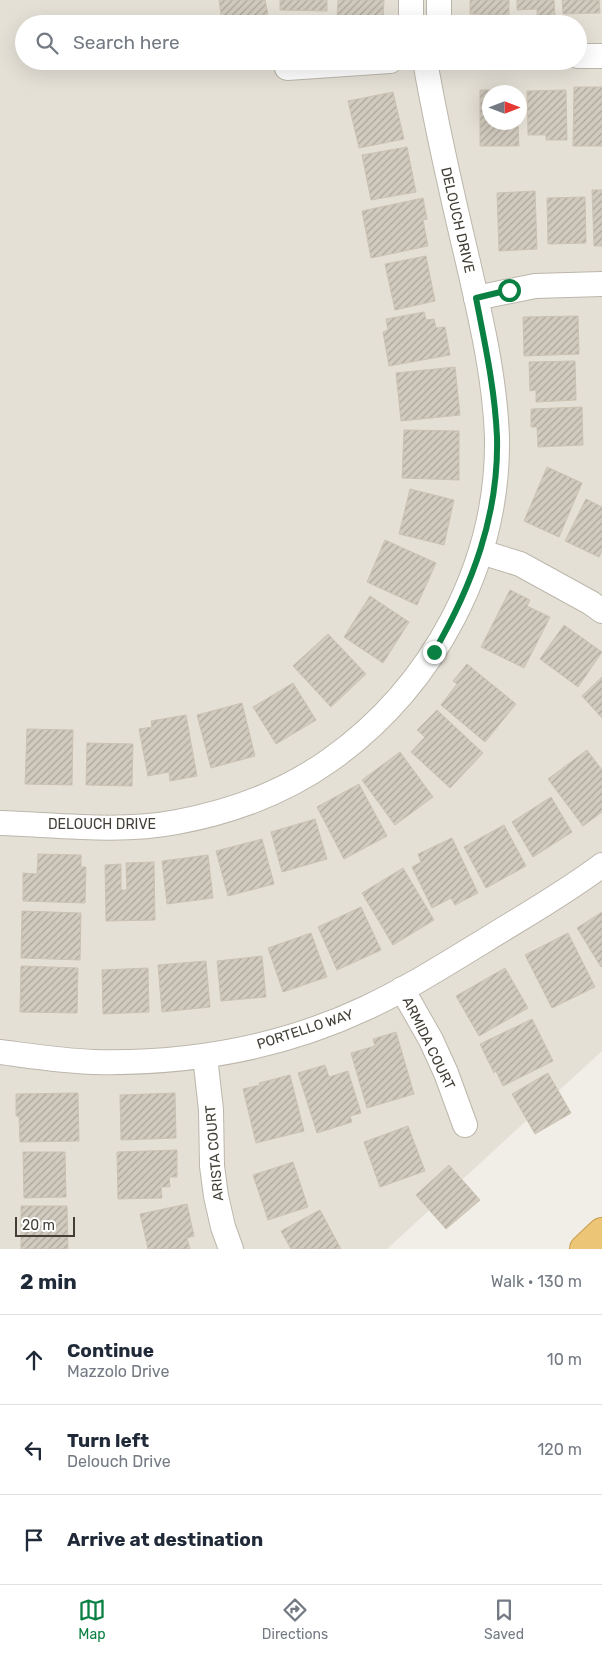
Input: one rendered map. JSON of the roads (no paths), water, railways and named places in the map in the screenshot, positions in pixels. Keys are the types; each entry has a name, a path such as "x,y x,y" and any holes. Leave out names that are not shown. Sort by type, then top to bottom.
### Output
{"highway":[{"path":"584,1249 602,1232"}],"street":[{"path":"411,0 411,15"},
{"path":"439,0 439,15"},
{"path":"587,56 602,56"},
{"name":"DELOUCH DRIVE","path":"0,823 110,827 175,823 236,808 268,795 328,761 362,736 414,682 452,620 469,585 480,552 490,511 497,438 487,352 447,172 427,70"},
{"path":"476,298 535,286 602,284"},
{"path":"480,552 520,564 591,602 602,611"},
{"name":"PORTELLO WAY","path":"0,1052 92,1062 135,1062 205,1056 292,1036 334,1022 402,989 554,898 602,866"},
{"name":"ARMIDA COURT","path":"402,989 431,1040 446,1073 465,1125"},
{"name":"ARISTA COURT","path":"205,1056 211,1110 212,1166 216,1196 223,1227 231,1249"}]}
